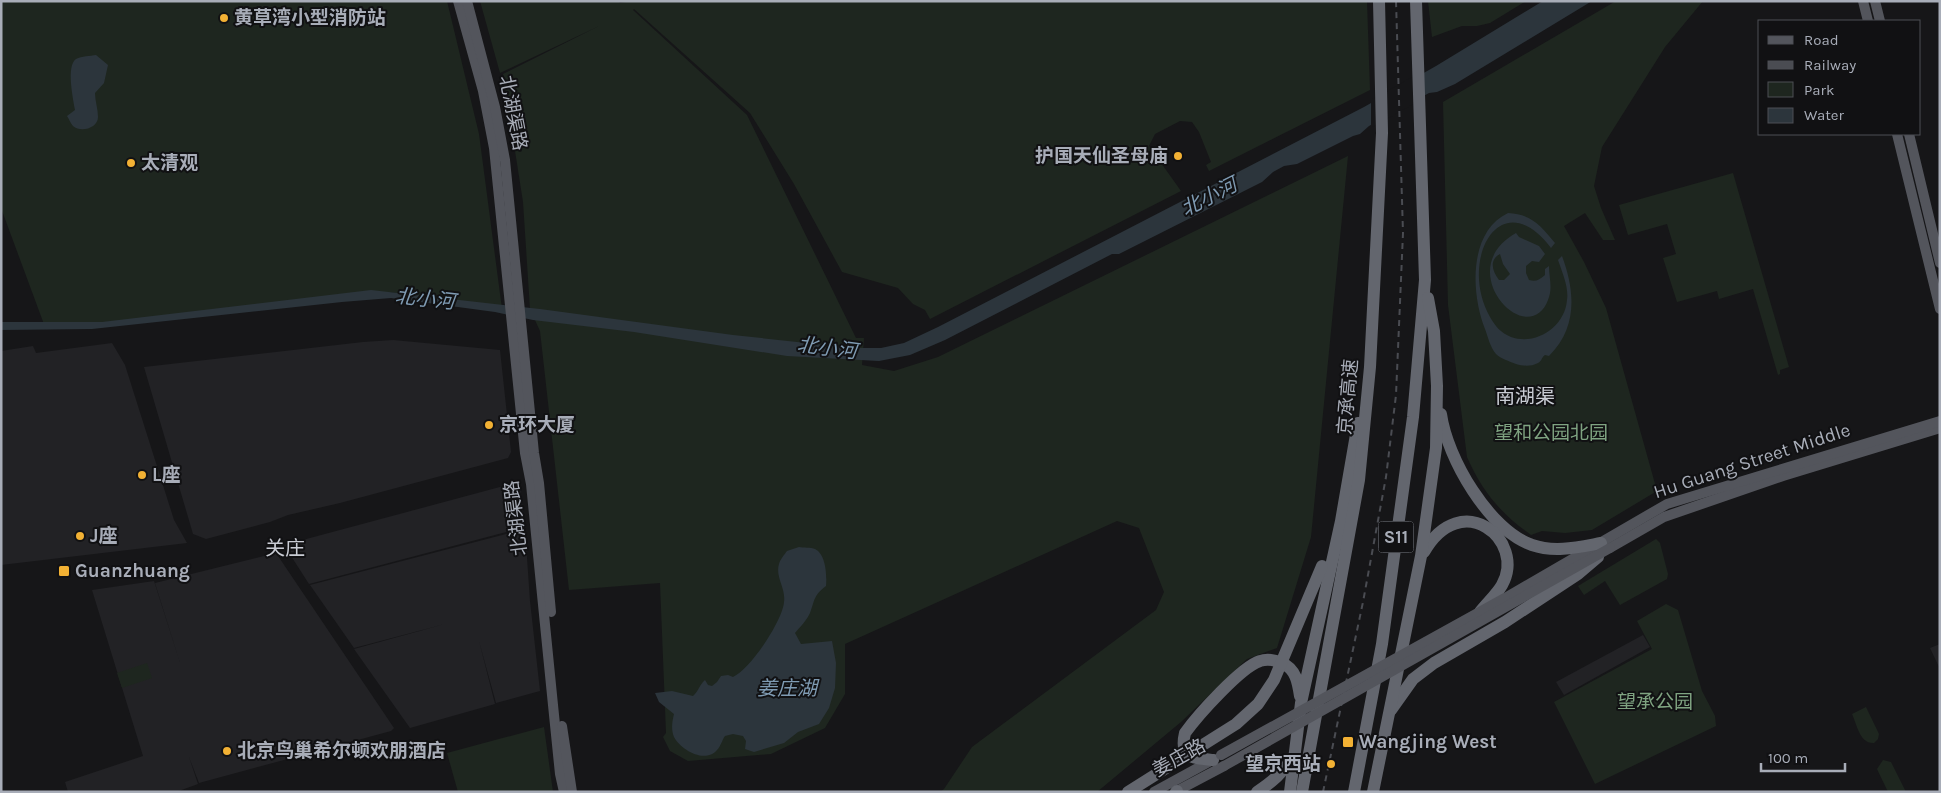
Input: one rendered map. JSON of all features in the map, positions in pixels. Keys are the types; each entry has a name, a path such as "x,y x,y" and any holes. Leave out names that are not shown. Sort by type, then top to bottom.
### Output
{"highway":[{"name":"京承高速","path":"1302,792 1359,480 1370,367 1382,133 1379,1"},
{"name":"S11","path":"1354,792 1382,644 1412,417 1426,280 1416,1"},
{"path":"1373,792 1387,717 1422,556 1436,448 1434,331 1426,280"},
{"path":"1290,792 1301,703 1341,521 1355,437 1370,367"},
{"path":"1436,386 1441,418 1457,465 1470,487 1491,514 1509,531 1524,542 1544,548 1566,549 1605,545"},
{"path":"1128,792 1236,724 1258,704 1274,680 1341,521"},
{"path":"1422,556 1431,540 1441,529 1457,522 1473,521 1488,528 1499,538 1506,551 1508,566 1502,584 1480,612"},
{"path":"1387,717 1413,680 1434,662 1527,608 1578,574 1605,545"},
{"path":"1219,760 1192,757 1184,752 1182,743 1185,733 1243,670 1261,660 1273,659 1286,665 1298,680 1301,703"},
{"path":"1257,792 1286,769 1295,753"}],"main road":[{"name":"北湖渠路","path":"458,1 483,91 493,140 514,293"},
{"name":"北湖渠路","path":"468,1 488,76 500,132 508,188 525,453 531,484 556,708"},
{"path":"1863,1 1868,20"},
{"path":"1875,1 1880,20"},
{"path":"1897,135 1940,309"},
{"path":"1909,135 1940,263"},
{"name":"Hu Guang Street Middle","path":"1605,545 1667,504 1940,421"},
{"name":"Hu Guang Street Middle","path":"1219,760 1505,598 1605,545 1664,517 1783,476 1940,428"},
{"path":"1219,760 1605,545"},
{"path":"556,708 560,774 564,792"},
{"path":"556,708 572,792"},
{"name":"姜庄路","path":"1176,791 1219,760"},
{"name":"姜庄路","path":"1154,792 1219,760"}],"shaded area":[{"path":"393,340 500,350 511,452 508,458 288,515 270,522 206,539 193,534 144,367"},
{"path":"112,343 125,365 174,520 187,543 1,565 1,351 33,346 36,353"},
{"path":"515,483 520,485 525,527 309,584 284,545"},
{"path":"525,529 530,601 540,691 496,703 479,641 495,704 410,728 354,649 445,624 354,648 310,585"},
{"path":"276,553 394,728 391,731 199,783 189,757 198,784 176,792 68,792 65,782 143,756 92,590 154,581 181,666 155,583"},
{"path":"1643,635 1650,647 1564,695 1556,682"},
{"path":"1940,644 1940,669 1930,648"}],"green space":[{"path":"1,1 447,1 479,134 502,309 389,292 85,327 45,327 1,208"},
{"path":"480,1 618,1 620,3 631,1 1367,1 1370,90 1209,171 1206,165 1211,162 1199,132 1192,122 1180,121 1155,134 1149,146 1181,191 930,319 925,310 913,304 898,288 842,272 794,184 750,113 633,10 747,115 856,338 864,338 862,365 894,371 938,357 1348,156 1311,537 1277,648 1247,659 1181,722 1097,792 940,792 944,789 972,747 1156,610 1164,592 1139,528 1117,521 845,644 845,694 825,728 771,754 688,761 670,751 663,737 666,733 660,583 569,590 540,331 530,309 523,202 503,74 599,26 500,73"},
{"path":"1428,1 1526,1 1490,23 1477,26 1462,26 1432,37"},
{"name":"望和公园北园","path":"1616,1 1703,1 1665,47 1602,147 1594,186 1615,240 1603,240 1585,213 1564,226 1606,308 1657,491 1592,530 1565,533 1542,531 1531,535 1501,510 1486,491 1467,457 1448,305 1443,102"},
{"path":"1733,173 1789,367 1780,370 1778,375 1753,289 1719,299 1717,291 1677,302 1663,258 1676,254 1667,224 1628,235 1619,205"},
{"path":"1656,539 1660,543 1668,574 1667,579 1620,605 1605,581 1584,595 1578,586"},
{"name":"望承公园","path":"1666,604 1678,610 1702,691 1715,716 1716,726 1595,784 1554,702 1652,649 1637,621"},
{"path":"147,663 152,678 122,688 117,673"},
{"path":"1866,707 1879,734 1878,739 1874,743 1862,737 1852,714"},
{"path":"544,727 553,792 458,792 447,753"},
{"path":"1883,760 1891,762 1906,792 1888,792 1877,769"}],"water":[{"name":"北小河","path":"1543,1 1592,1 1455,84 1437,92 1429,93 1369,126 1360,134 1297,164 1284,166 1273,172 1262,182 1119,254 1112,254 945,340 910,355 879,361 787,356 634,332 533,320 495,312 391,298 92,329 1,330 1,322 102,322 371,290 540,309 733,335 853,348 881,348 904,343 938,327 1364,107"},
{"path":"96,55 108,65 104,83 95,93 98,117 92,127 80,129 73,126 67,116 75,110 71,68 76,59"},
{"path":"1508,213 1529,218 1545,231 1555,243 1551,248 1532,229 1515,223 1501,226 1489,236 1482,253 1479,273 1481,295 1496,326 1507,335 1521,339 1530,339 1548,332 1561,318 1567,300 1566,285 1558,260 1562,256 1570,282 1571,308 1565,333 1549,356 1545,355 1539,362 1529,366 1516,364 1496,354 1488,339 1477,299 1476,265 1479,249 1486,234 1495,222"},
{"path":"1516,233 1519,237 1539,246 1545,254 1539,262 1532,261 1526,266 1529,280 1534,281 1545,275 1545,269 1549,266 1551,287 1549,296 1538,314 1525,317 1512,311 1500,300 1492,284 1490,266 1498,249","holes":["1500,254 1503,264 1510,274 1504,280 1499,280 1495,273 1493,262"]},
{"name":"姜庄湖","path":"799,547 813,548 822,555 824,560 826,586 815,598 809,616 795,633 801,644 832,641 836,663 835,688 829,708 819,724 798,732 784,743 754,752 745,749 746,741 743,736 733,734 725,736 712,754 706,756 688,751 677,742 672,732 674,714 659,702 655,693 672,691 693,696 705,680 708,685 712,686 721,676 728,675 733,677 748,665 772,632 782,610 784,592 778,573 780,562 787,551"}],"pier":[{"path":"1423,71 1424,98 1371,128 1371,100"}],"railway":[{"path":"1323,792 1363,602 1386,477 1396,395 1403,233 1396,1"}],"place":[{"name":"黄草湾小型消防站","path":"224,18"},
{"name":"护国天仙圣母庙","path":"1178,156"},
{"name":"太清观","path":"131,163"},
{"name":"京环大厦","path":"489,425"},
{"name":"L座","path":"142,475"},
{"name":"J座","path":"80,536"},
{"name":"Guanzhuang","path":"64,571"},
{"name":"Wangjing West","path":"1348,742"},
{"name":"北京鸟巢希尔顿欢朋酒店","path":"227,751"},
{"name":"望京西站","path":"1331,764"}],"district":[{"name":"南湖渠","path":"1525,396"},
{"name":"关庄","path":"285,548"}]}
